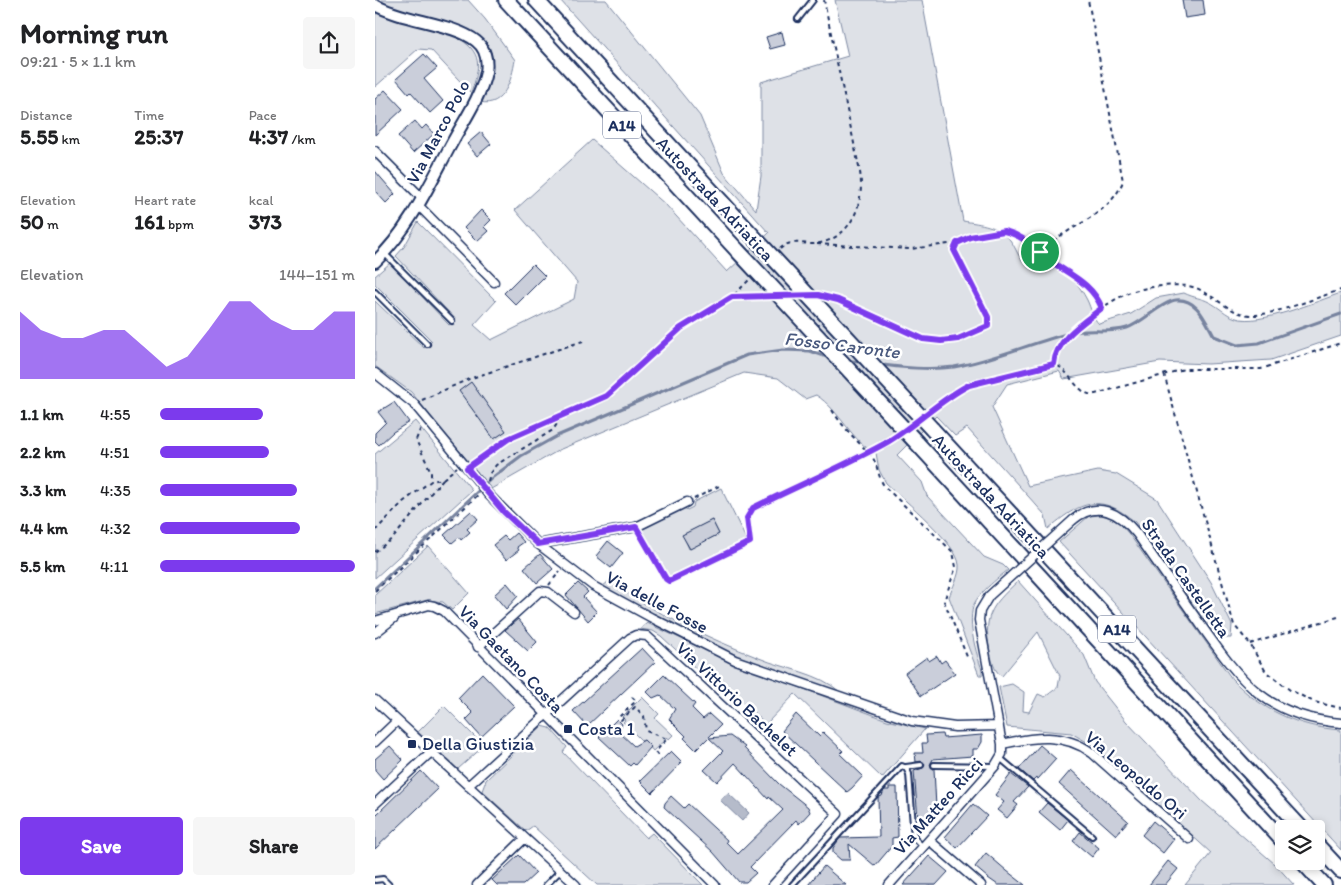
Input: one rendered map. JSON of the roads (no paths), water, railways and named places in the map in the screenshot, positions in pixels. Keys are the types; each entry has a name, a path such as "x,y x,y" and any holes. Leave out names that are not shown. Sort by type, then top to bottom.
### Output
{"highway":[{"name":"Autostrada Adriatica","path":"507,0 1275,832"},
{"name":"Autostrada Adriatica","path":"536,0 1294,820"},
{"path":"1325,854 1341,871"},
{"path":"1310,870 1323,885"}],"street":[{"name":"Via Marco Polo","path":"375,5 393,14 463,34 476,41 483,49 487,60 486,71 476,99 420,202 402,230 375,262"},
{"name":"Via Marco Polo","path":"375,151 420,202"},
{"path":"420,202 494,282"},
{"name":"Via delle Fosse","path":"375,373 414,404 485,491 538,544 564,566 593,586 735,660 757,668 913,721 955,727 999,726"},
{"path":"538,544 636,527 687,502"},
{"name":"Strada Castelletta","path":"1002,744 979,620 980,611 989,596 1073,520 1092,509 1105,510 1119,516 1137,534 1243,682 1257,694 1289,712 1305,718 1341,723"},
{"path":"478,647 536,593 545,591 574,612"},
{"name":"Via Gaetano Costa","path":"375,621 424,606 434,606 443,612 715,885"},
{"path":"375,633 400,614"},
{"name":"Via Vittorio Bachelet","path":"468,786 630,638 636,635 647,636 838,814 773,885"},
{"path":"375,700 576,885"},
{"path":"375,742 397,721"},
{"name":"Via Leopoldo Ori","path":"1002,744 1045,737 1063,739 1078,744 1092,753 1189,838"},
{"name":"Via Matteo Ricci","path":"889,885 995,766 1000,758 1002,744"},
{"path":"375,804 431,752"},
{"path":"477,885 525,838"},
{"path":"929,840 981,885"}],"lane":[{"path":"798,19 813,0"},
{"path":"384,253 452,321"},
{"path":"375,292 427,344"},
{"path":"1000,758 1093,836"},
{"path":"792,885 898,768 921,765"},
{"path":"933,765 995,766"},
{"path":"905,767 909,774 914,838 923,847"},
{"path":"546,885 561,871"},
{"path":"375,880 383,879 389,885"}],"water":[{"path":"728,793 749,813 742,821 720,800"}],"waterway":[{"name":"Fosso Caronte","path":"878,364 926,368 945,368 969,364 1070,333 1113,331 1127,328 1165,304 1176,300 1183,300 1195,306 1204,317 1214,336 1237,345 1259,343 1341,314"},
{"name":"Fosso Caronte","path":"375,588 493,477 521,456 557,436 747,355 783,350 810,351 830,358"},
{"name":"Fosso Caronte","path":"846,360 865,363"}],"place":[{"name":"Costa 1","path":"568,729"},
{"name":"Della Giustizia","path":"412,744"}]}
